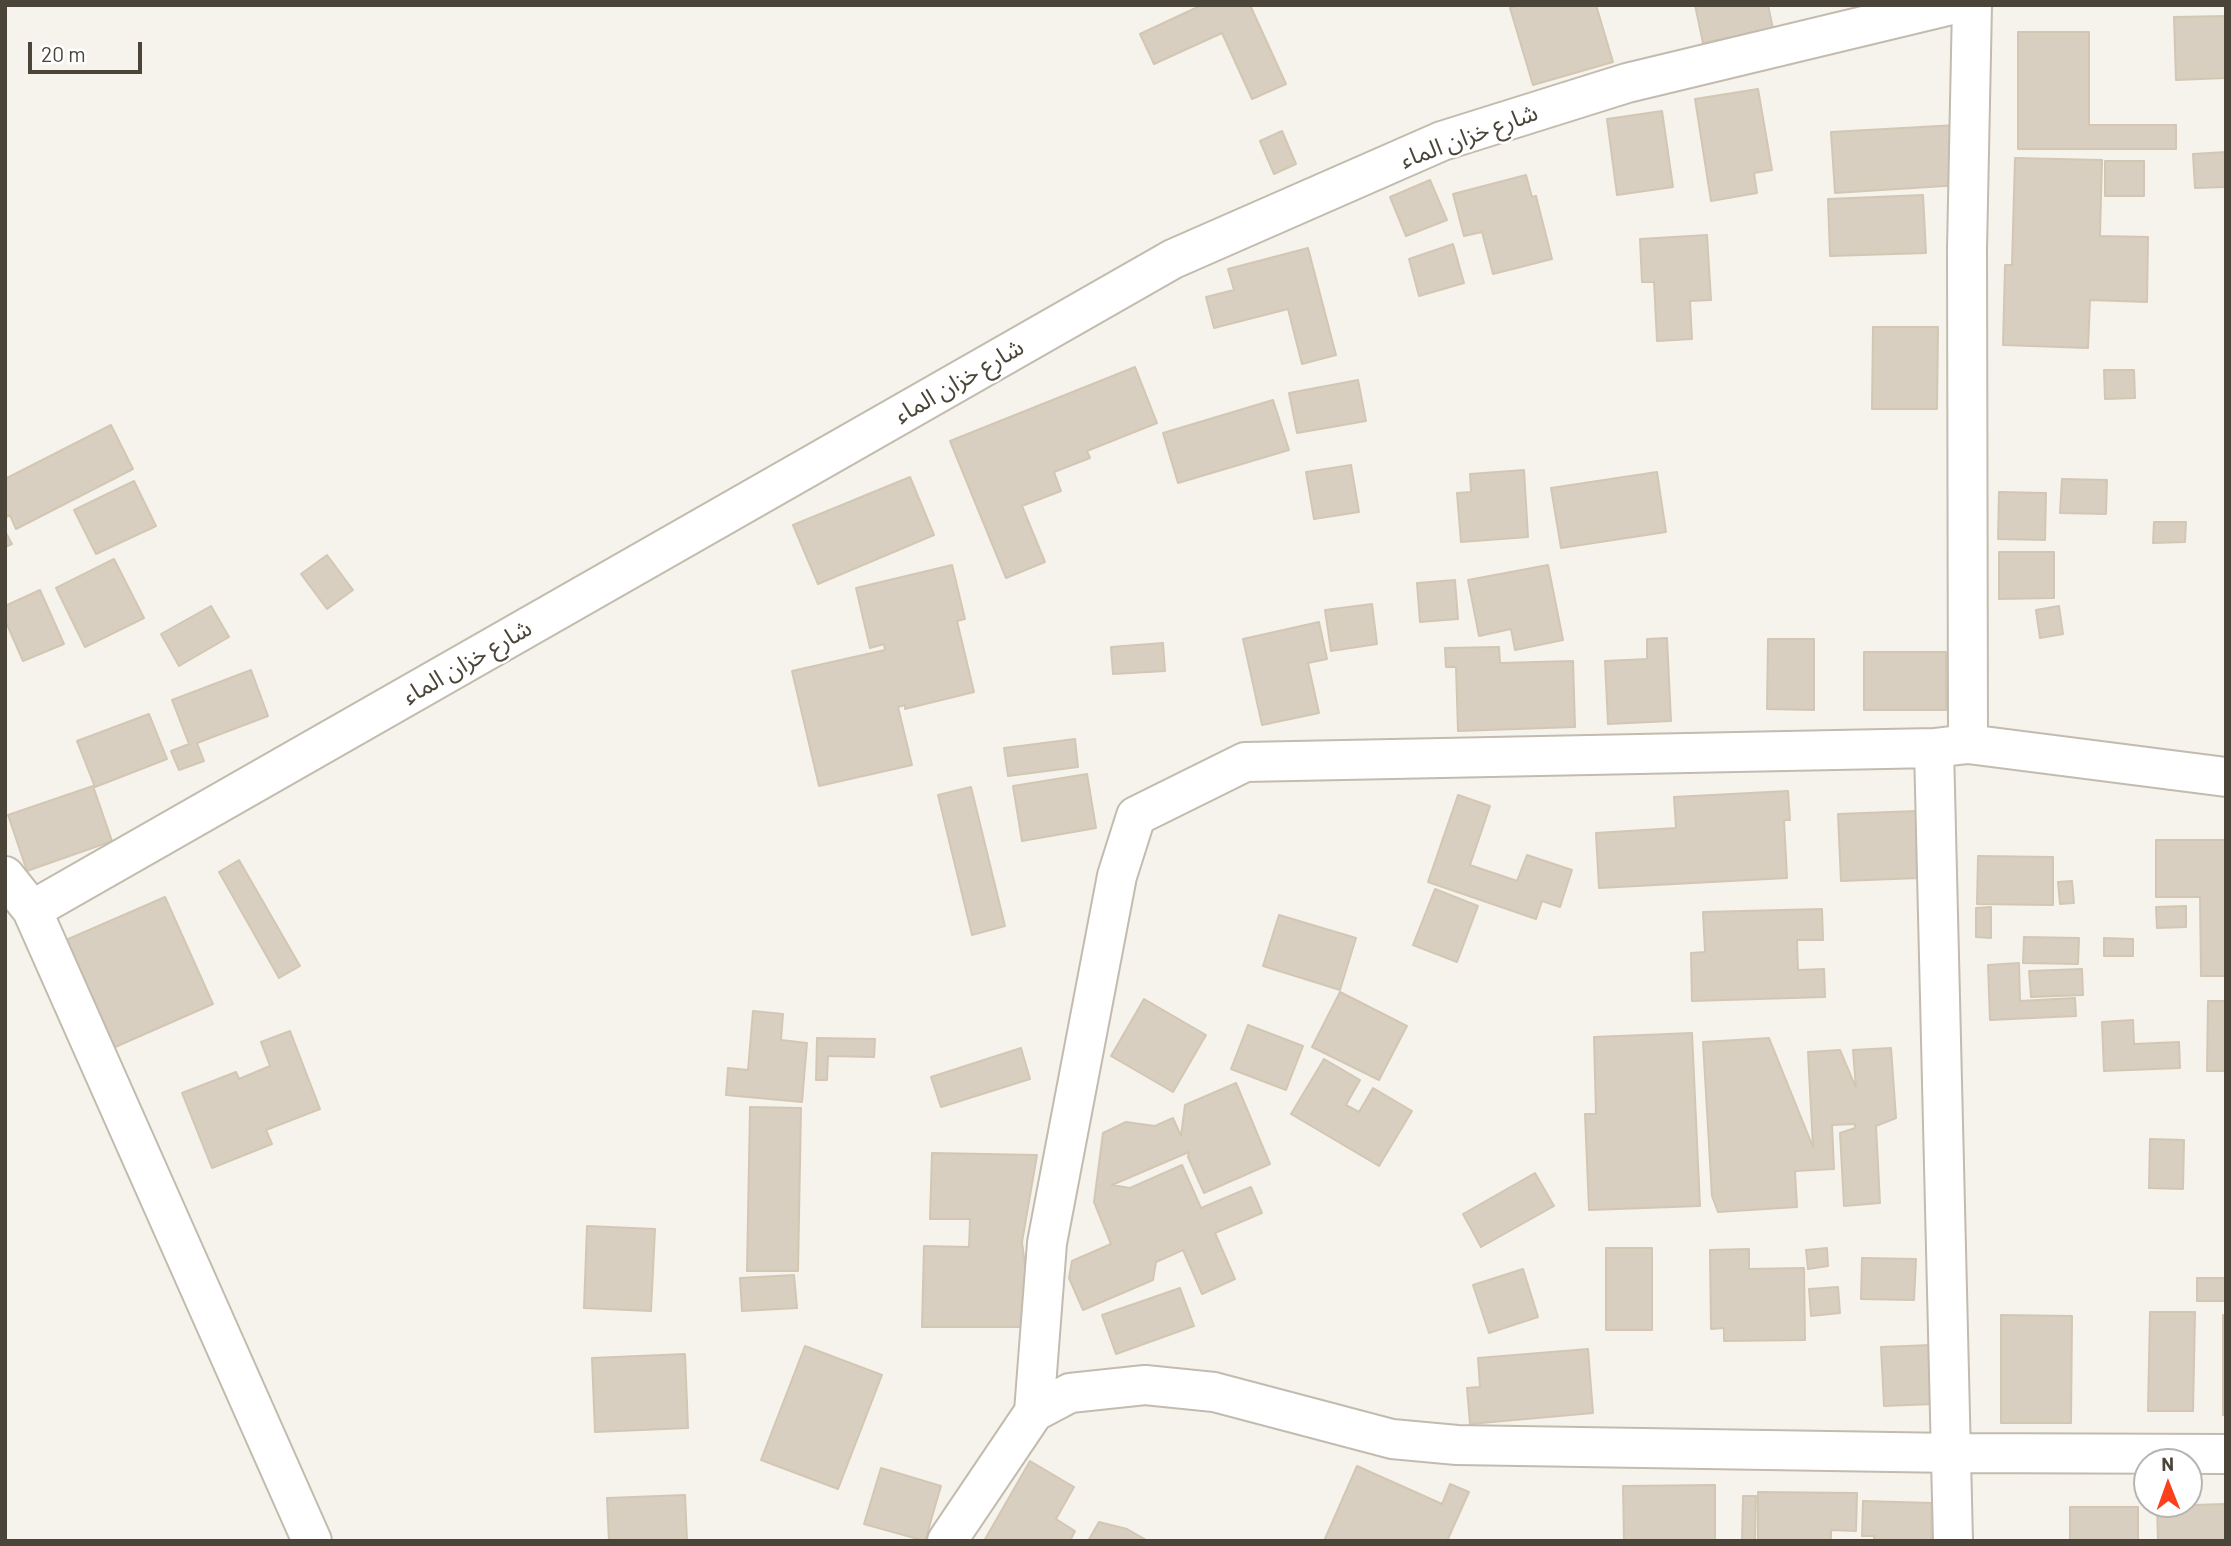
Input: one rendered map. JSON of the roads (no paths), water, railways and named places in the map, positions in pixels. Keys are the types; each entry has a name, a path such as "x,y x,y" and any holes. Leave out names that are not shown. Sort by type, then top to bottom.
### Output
{"street":[{"name":"شارع خزان الماء","path":"32,910 1172,259 1442,141 1627,83 1951,5"},
{"path":"1953,1541 1951,746 1972,5"},
{"path":"1034,1412 1047,1242 1117,876 1136,816 1245,762 1951,746 2226,777"},
{"path":"5,876 32,910 312,1541"},
{"path":"947,1541 1034,1412 1070,1393 1145,1385 1214,1392 1283,1409 1341,1428 1392,1439 1444,1444 1953,1453 2226,1454"}]}
